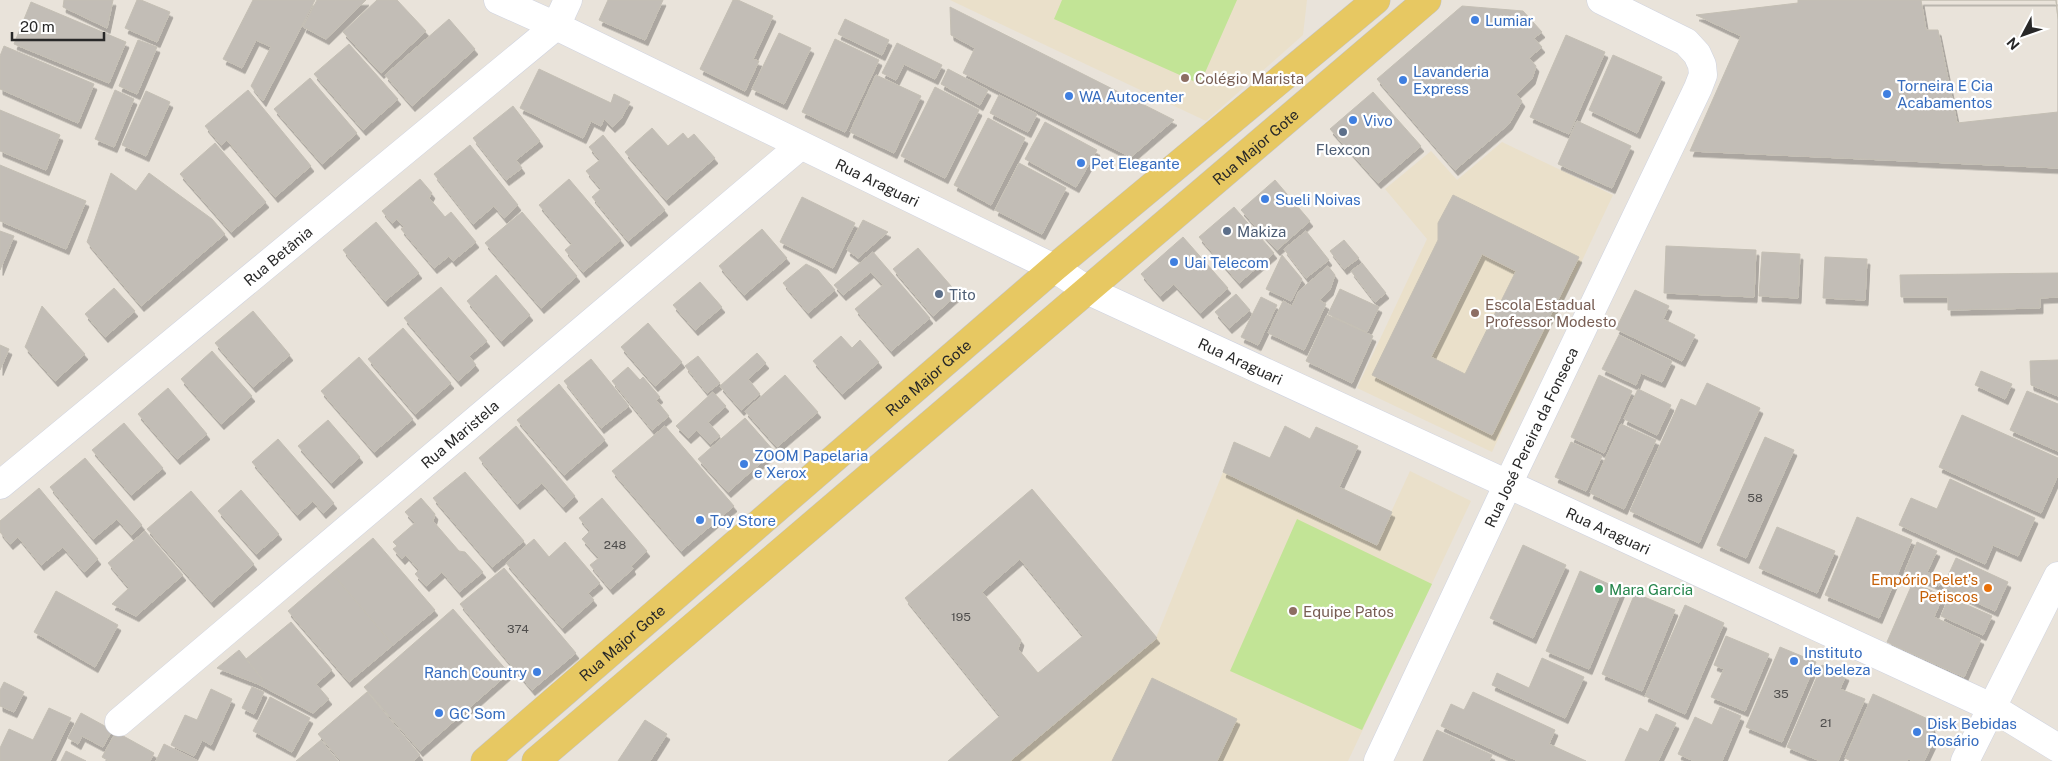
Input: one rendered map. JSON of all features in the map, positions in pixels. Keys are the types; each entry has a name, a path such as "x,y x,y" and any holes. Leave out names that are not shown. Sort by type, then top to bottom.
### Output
{"main road":[{"name":"Rua Major Gote","path":"485,761 1054,268 1376,0"},
{"name":"Rua Major Gote","path":"536,761 1427,0"}],"street":[{"name":"Rua Araguari","path":"498,0 556,26 1054,268 1087,290 1991,707 2058,748"},
{"path":"556,26 568,0"},
{"name":"Rua José Pereira da Fonseca","path":"1378,761 1703,75 1702,64 1697,54 1686,42 1601,0"},
{"name":"Rua Betânia","path":"0,485 556,26"},
{"name":"Rua Maristela","path":"119,722 800,146"},
{"path":"1965,761 2058,576"}],"shaded area":[{"name":"Colégio Marista","path":"950,0 1307,0 1303,35 1206,121"},
{"name":"Escola Estadual Professor Modesto","path":"1502,142 1613,195 1492,452 1357,388 1427,239 1385,189 1431,151 1457,180"},
{"name":"Equipe Patos","path":"1410,471 1471,501 1348,761 1010,761 1156,638 1223,472 1376,545"}],"green space":[{"path":"1062,0 1237,0 1200,84 1054,19"},
{"path":"1297,519 1432,584 1362,730 1230,671"}],"building":[{"path":"64,0 113,0 107,28 63,7"},
{"path":"137,0 170,12 157,42 125,28"},
{"path":"253,0 315,0 263,101 251,86 271,47 256,40 242,68 223,59"},
{"path":"317,0 366,0 326,39 303,27"},
{"path":"377,0 397,0 426,31 381,73 343,32"},
{"path":"608,0 663,0 645,40 599,20"},
{"path":"733,0 738,0 773,16 753,59 759,61 745,91 700,69"},
{"name":"Torneira E Cia Acabamentos","path":"1798,0 2056,0 2058,19 2058,168 1690,151 1741,36 1696,15 1798,3"},
{"path":"1921,0 2056,0 2058,19 2058,112 1957,123 1938,30 1926,30"},
{"path":"31,2 126,42 109,83 14,44"},
{"path":"1462,6 1523,11 1542,32 1534,38 1542,47 1529,58 1536,66 1532,79 1516,94 1522,101 1509,124 1455,170 1377,79"},
{"name":"WA Autocenter","path":"950,7 1174,120 1131,157 963,73 975,48 951,35"},
{"path":"449,19 475,49 412,106 385,75"},
{"path":"845,19 889,40 882,55 838,34"},
{"path":"779,33 811,48 784,104 752,89"},
{"path":"1566,35 1605,52 1569,134 1530,117"},
{"path":"835,39 879,60 845,132 802,112"},
{"path":"138,40 157,47 137,94 119,86"},
{"path":"897,43 942,65 935,79 904,64 896,80 882,73"},
{"path":"349,44 398,99 363,130 314,74"},
{"path":"4,46 94,84 78,123 0,89 0,56"},
{"path":"1613,55 1662,77 1637,133 1589,110"},
{"path":"539,69 611,103 614,94 630,102 621,119 612,127 604,119 601,126 591,121 583,138 520,108"},
{"path":"948,69 988,90 980,105 941,84"},
{"path":"876,75 921,96 894,153 850,132"},
{"path":"310,78 357,133 322,164 274,109"},
{"path":"935,87 979,110 945,178 901,156"},
{"path":"115,90 134,99 114,147 95,139"},
{"path":"248,90 311,166 275,197 227,140 221,145 205,126"},
{"path":"146,91 170,102 146,156 122,145"},
{"path":"1373,92 1421,146 1378,183 1330,129"},
{"path":"999,95 1037,114 1028,132 990,113"},
{"path":"513,106 540,141 516,160 522,168 506,180 473,138"},
{"path":"0,110 60,135 46,170 0,151"},
{"path":"988,118 1025,138 991,205 954,185"},
{"path":"1577,121 1631,146 1612,188 1558,164"},
{"path":"1045,122 1097,150 1076,187 1025,159"},
{"path":"652,128 668,146 683,133 688,139 694,134 715,158 666,200 625,152"},
{"path":"603,135 665,210 628,241 592,197 601,189 586,171 600,160 589,147"},
{"path":"215,143 266,202 231,232 180,174"},
{"path":"470,145 518,205 504,218 494,206 473,224 434,174"},
{"path":"1019,163 1066,188 1042,234 995,210"},
{"path":"0,165 86,201 66,249 0,221"},
{"path":"111,173 136,191 149,173 212,219 225,234 141,306 87,242"},
{"path":"420,179 432,193 429,198 445,217 451,212 476,242 453,261 449,256 434,268 401,229 404,227 397,219 392,223 382,211"},
{"path":"569,179 621,240 583,272 565,250 572,244 539,205"},
{"path":"1275,180 1310,221 1277,250 1241,210"},
{"path":"1453,195 1579,257 1492,435 1372,375 1438,240 1438,223","holes":["1482,254 1516,271 1465,374 1431,357"]},
{"path":"802,197 855,223 833,268 780,242"},
{"path":"1234,207 1274,253 1239,283 1199,237"},
{"path":"522,212 577,276 541,308 485,243"},
{"path":"863,220 888,232 858,258 847,250"},
{"path":"376,222 419,273 385,301 343,250"},
{"path":"762,229 787,258 744,295 719,266"},
{"path":"0,231 14,236 0,270"},
{"path":"1306,231 1329,260 1306,278 1284,249"},
{"path":"1183,237 1228,288 1200,313 1174,284 1160,296 1141,274"},
{"path":"1344,240 1359,258 1344,269 1330,251"},
{"path":"1666,246 1756,250 1754,297 1664,293"},
{"path":"918,248 958,294 933,316 893,269"},
{"path":"873,252 930,318 891,351 855,309 883,285 871,272 843,295 834,285"},
{"path":"1762,252 1800,254 1798,298 1759,296"},
{"path":"1282,255 1302,279 1291,301 1266,289"},
{"path":"1825,257 1867,259 1865,300 1823,298"},
{"path":"1362,263 1386,293 1375,302 1351,271"},
{"path":"806,264 818,270 835,290 808,313 783,283"},
{"path":"1328,266 1335,275 1330,290 1319,300 1326,304 1304,350 1268,333 1283,301 1292,306 1299,291"},
{"path":"2058,273 2058,297 2040,298 2040,308 1948,310 1948,297 1901,297 1900,275"},
{"path":"496,275 530,315 501,341 467,301"},
{"path":"700,282 722,307 695,330 673,305"},
{"path":"441,287 487,341 469,356 476,365 458,381 404,318"},
{"path":"114,288 135,311 105,337 85,314"},
{"path":"1340,289 1379,307 1367,332 1328,314"},
{"path":"1635,290 1669,306 1663,319 1695,335 1682,361 1616,329"},
{"path":"1236,294 1250,310 1229,328 1215,312"},
{"path":"1261,297 1277,305 1258,345 1241,337"},
{"path":"42,306 85,354 55,381 25,347"},
{"path":"253,311 290,355 253,387 215,343"},
{"path":"1327,315 1373,336 1352,383 1306,361"},
{"path":"648,323 682,362 655,386 621,347"},
{"path":"403,328 451,383 415,414 368,359"},
{"path":"1619,335 1672,361 1662,382 1641,373 1636,385 1602,369"},
{"path":"841,336 852,348 860,340 879,362 842,394 813,361"},
{"path":"0,345 9,349 0,370"},
{"path":"212,351 252,396 221,424 181,379"},
{"path":"757,353 766,363 748,379 760,394 741,410 720,386"},
{"path":"698,356 720,383 707,393 685,366"},
{"path":"359,357 413,419 374,452 321,391"},
{"path":"591,359 629,406 601,428 564,381"},
{"path":"2058,360 2058,396 2031,385 2030,361"},
{"path":"628,367 640,380 643,377 660,397 656,400 669,416 652,430 612,381"},
{"path":"1981,371 2012,384 2005,399 1975,385"},
{"path":"785,375 818,412 777,447 745,411"},
{"path":"1599,375 1632,391 1604,453 1571,437"},
{"path":"1707,383 1760,408 1699,543 1630,511 1681,399 1696,406"},
{"path":"559,384 605,440 564,475 517,420"},
{"path":"168,388 207,434 177,459 138,414"},
{"path":"1638,389 1671,405 1657,435 1624,419"},
{"path":"2027,391 2058,404 2058,451 2010,430"},
{"path":"713,392 726,406 708,422 720,436 710,444 697,430 688,438 676,426"},
{"path":"1962,415 2058,458 2058,475 2041,513 1939,467"},
{"path":"745,418 774,451 728,492 698,459"},
{"path":"328,420 360,457 331,483 298,446"},
{"path":"124,423 163,468 131,495 92,450"},
{"path":"1621,424 1656,440 1624,509 1590,493"},
{"path":"516,426 575,496 563,507 542,483 517,504 479,458"},
{"path":"665,426 734,506 681,551 612,471"},
{"path":"1285,426 1310,439 1316,427 1358,446 1339,487 1392,512 1377,545 1223,472 1234,442 1270,458"},
{"path":"1765,437 1794,450 1746,558 1717,545"},
{"path":"278,439 334,503 323,513 313,501 297,515 252,462"},
{"path":"1571,442 1602,456 1586,491 1555,477"},
{"path":"85,458 142,525 131,535 117,519 93,539 50,487"},
{"path":"465,472 524,541 492,567 433,498"},
{"path":"1950,479 2035,518 2018,556 1993,545 1985,564 1899,525 1911,498 1937,509"},
{"path":"39,488 98,559 84,572 63,547 41,565 18,537 10,544 0,532 0,521"},
{"path":"1032,489 1157,638 1010,761 948,761 1000,716 905,598","holes":["1020,559 1083,636 1038,673 1018,649 1021,640 982,592"]},
{"path":"241,490 279,534 256,554 218,511"},
{"path":"191,491 254,564 211,602 147,529"},
{"path":"421,498 435,514 433,521 459,551 465,552 483,572 459,592 442,572 426,586 415,574 419,570 406,555 402,559 393,549 397,546 393,542 415,523 405,512"},
{"path":"602,498 647,551 631,566 633,569 610,589 590,565 599,558 582,539 590,531 579,518"},
{"path":"1857,517 1912,540 1879,618 1825,595"},
{"path":"1777,527 1835,551 1817,593 1759,568"},
{"path":"145,531 183,575 136,616 112,604 129,588 108,563"},
{"path":"373,538 435,610 393,645 332,573"},
{"path":"534,539 549,557 565,542 600,583 588,593 594,600 562,628 506,563"},
{"path":"1917,542 1937,551 1927,572 1942,579 1939,586 1905,571"},
{"path":"1523,545 1566,565 1533,638 1490,618"},
{"path":"1956,558 2008,582 1995,611 1943,587"},
{"path":"504,568 576,653 532,690 460,604"},
{"path":"1580,571 1622,590 1589,669 1546,651"},
{"path":"332,573 393,645 349,682 288,611"},
{"path":"1913,582 1943,596 1934,617 1981,639 1964,677 1887,642"},
{"path":"56,591 118,625 95,667 34,632"},
{"path":"1635,593 1675,610 1642,691 1602,674"},
{"path":"1949,597 1992,616 1983,635 1941,616"},
{"path":"1685,605 1724,623 1685,714 1645,696"},
{"path":"453,609 509,673 420,751 364,687"},
{"path":"291,622 332,670 316,684 329,699 313,713 258,684 263,680 246,659"},
{"path":"1726,636 1769,654 1745,711 1711,697 1724,669 1714,665"},
{"path":"1780,647 1816,662 1782,742 1746,727"},
{"path":"239,650 263,680 258,684 217,668"},
{"path":"1542,658 1584,677 1565,718 1492,685 1497,673 1529,688"},
{"path":"1822,665 1846,675 1840,689 1865,699 1838,761 1820,761 1787,747"},
{"path":"1152,678 1237,719 1217,761 1112,761"},
{"path":"4,682 24,692 14,712 0,706 0,690"},
{"path":"252,687 264,692 254,714 242,708"},
{"path":"211,689 232,699 211,745 202,740 194,756 171,745 185,715 197,720"},
{"path":"367,692 420,755 413,761 341,761 318,734"},
{"path":"1473,692 1555,730 1549,744 1586,761 1518,761 1441,726 1451,704 1464,710"},
{"path":"1873,694 1930,720 1935,738 1924,761 1908,759 1907,761 1851,761 1845,758"},
{"path":"270,697 310,718 292,752 253,731"},
{"path":"1720,707 1741,716 1722,761 1694,761 1678,754 1695,717 1712,725"},
{"path":"49,708 71,718 50,761 0,761 0,748 9,729 33,740"},
{"path":"81,713 112,730 103,747 82,736 78,744 68,738"},
{"path":"1656,714 1676,723 1658,761 1625,761 1640,728 1648,732"},
{"path":"645,720 667,734 650,761 618,761"},
{"path":"1437,730 1492,755 1489,761 1423,761"},
{"path":"116,732 154,753 150,761 109,761 102,757"},
{"path":"321,740 338,761 296,761"},
{"path":"164,744 198,761 156,761"},
{"path":"66,751 86,761 61,761"}],"place":[{"name":"Lumiar","path":"1475,20"},
{"name":"Colégio Marista","path":"1185,78"},
{"name":"Lavanderia Express","path":"1403,80"},
{"name":"Torneira E Cia Acabamentos","path":"1887,94"},
{"name":"WA Autocenter","path":"1069,96"},
{"name":"Vivo","path":"1353,120"},
{"name":"Flexcon","path":"1343,132"},
{"name":"Pet Elegante","path":"1081,163"},
{"name":"Sueli Noivas","path":"1265,199"},
{"name":"Makiza","path":"1227,231"},
{"name":"Uai Telecom","path":"1174,262"},
{"name":"Tito","path":"939,294"},
{"name":"Escola Estadual Professor Modesto","path":"1475,313"},
{"name":"ZOOM Papelaria e Xerox","path":"744,464"},
{"name":"Toy Store","path":"700,520"},
{"name":"Empório Pelet's Petiscos","path":"1988,588"},
{"name":"Mara Garcia","path":"1599,589"},
{"name":"Equipe Patos","path":"1293,611"},
{"name":"Instituto de beleza","path":"1794,661"},
{"name":"Ranch Country","path":"537,672"},
{"name":"GC Som","path":"439,713"},
{"name":"Disk Bebidas Rosário","path":"1917,732"}]}
